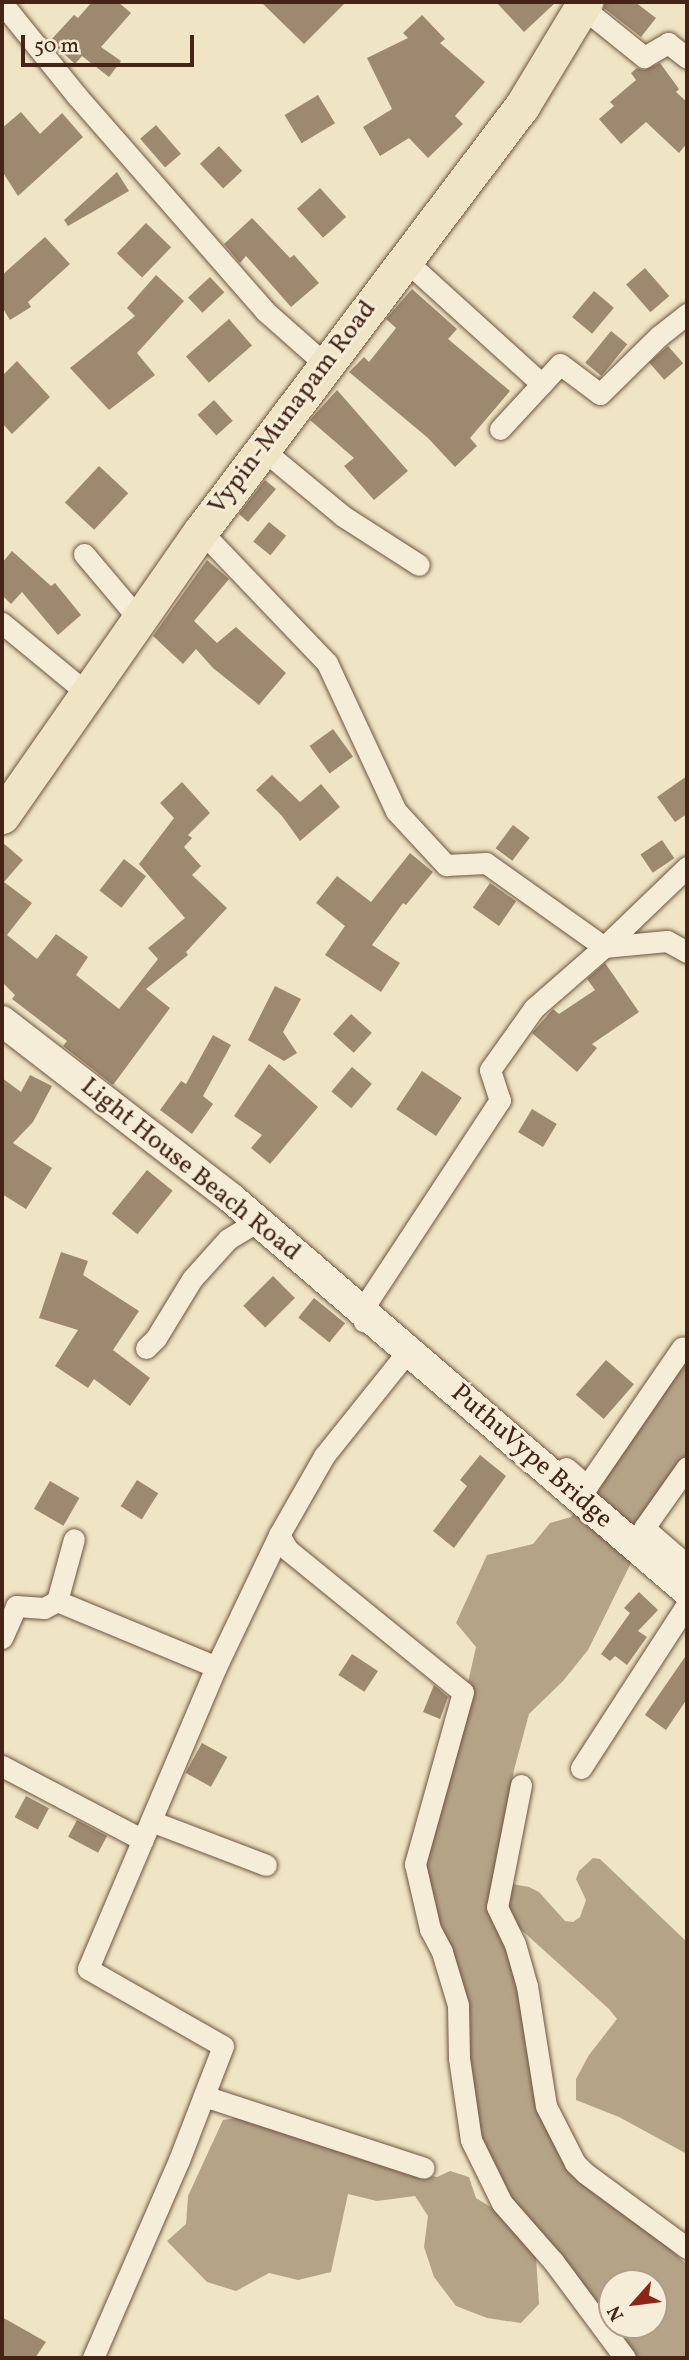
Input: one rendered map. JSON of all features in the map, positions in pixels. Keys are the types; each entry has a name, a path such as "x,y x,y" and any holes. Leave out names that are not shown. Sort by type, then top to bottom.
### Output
{"main road":[{"name":"Vypin-Munapam Road","path":"2,816 201,531 325,363 522,106 584,5"},
{"name":"Light House Beach Road","path":"2,1021 258,1221 368,1318"},
{"name":"PuthuVype Bridge","path":"368,1318 687,1601"}],"street":[{"path":"2,4 77,96 265,311 325,363"},
{"path":"584,5 644,57 668,43 687,58"},
{"path":"404,259 542,384"},
{"path":"500,429 560,364 600,394 659,336 687,314"},
{"path":"262,449 343,516 419,565"},
{"path":"201,531 327,663 396,811 446,865 486,863 604,947 667,941 687,952"},
{"path":"84,554 139,619"},
{"path":"2,623 88,694"},
{"path":"566,1504 367,1332 368,1318 500,1100 489,1070 534,1007 604,947 687,867"},
{"path":"146,1348 156,1338 192,1279 228,1239 258,1221"},
{"path":"368,1318 382,1309 587,1486 682,1348"},
{"path":"93,2358 223,2046 89,1969 216,1667 279,1535 324,1456 400,1361"},
{"path":"687,1467 644,1528 687,1565"},
{"path":"279,1535 288,1550 463,1692 415,1864 430,1929 442,1952 457,2005 459,2058 471,2140 502,2203 553,2260 625,2358"},
{"path":"2,1638 16,1606 44,1608 57,1601 74,1539"},
{"path":"581,1768 687,1601 634,1561"},
{"path":"57,1601 216,1667"},
{"path":"2,1766 147,1831 266,1865"},
{"path":"521,1784 498,1907 515,1944 527,1986 546,2106 580,2168 687,2248"},
{"path":"204,2096 424,2168"}],"shaded area":[{"path":"687,1352 687,1453 619,1548 631,1563 588,1650 563,1681 529,1714 514,1770 492,1903 512,1957 553,2138 687,2265 687,2358 634,2358 619,2339 668,2339 668,2269 598,2269 598,2314 515,2212 473,2128 424,1857 476,1647 456,1623 487,1555 533,1544 550,1523 571,1517"},
{"path":"593,1858 600,1859 687,1942 687,2154 619,2117 576,2100 576,2079 589,2055 617,2019 517,1926 505,1905 506,1889 512,1884 529,1887 539,1892 565,1921 573,1922 580,1917 586,1900 576,1879 579,1871"},
{"path":"243,2117 393,2168 437,2177 450,2171 469,2177 476,2198 502,2214 536,2256 539,2304 521,2323 487,2318 456,2306 434,2277 424,2247 428,2216 415,2196 377,2201 348,2194 331,2272 298,2280 269,2273 236,2291 207,2282 167,2241 186,2224 188,2196 223,2120"}],"building":[{"path":"92,2 118,2 131,13 101,47 121,61 109,77 82,56 75,64 50,41 74,15 78,18"},
{"path":"261,2 346,2 304,44"},
{"path":"496,2 556,2 524,32"},
{"path":"605,2 635,2 656,18 641,37 604,8"},
{"path":"422,15 445,39 440,43 485,82 455,116 463,124 428,158 409,138 380,156 363,127 392,109 367,58 408,38 403,33"},
{"path":"660,63 679,89 676,92 687,102 687,143 679,153 646,122 621,144 599,119 614,106 610,102 636,80 631,73 637,68 644,70"},
{"path":"318,95 335,123 302,143 285,115"},
{"path":"21,112 40,134 62,113 83,137 18,196 2,171 2,128"},
{"path":"156,125 181,154 165,167 140,139"},
{"path":"219,146 242,171 223,189 200,164"},
{"path":"117,172 129,191 68,226 64,220"},
{"path":"320,188 346,217 323,238 297,209"},
{"path":"252,218 290,258 294,255 319,283 291,307 246,256 240,263 224,244"},
{"path":"146,223 171,247 142,278 117,253"},
{"path":"45,237 70,264 28,302 31,307 10,320 2,307 2,275"},
{"path":"645,268 669,296 650,312 626,284"},
{"path":"156,275 184,301 137,353 155,375 109,410 70,368 135,316 127,308"},
{"path":"210,277 224,292 202,313 188,297"},
{"path":"412,289 457,329 448,339 510,391 470,438 477,446 455,467 428,438 349,372 364,357 369,362 396,328 386,319"},
{"path":"594,291 614,308 592,334 572,317"},
{"path":"229,319 252,345 209,383 186,356"},
{"path":"611,331 627,344 602,376 585,363"},
{"path":"668,346 683,363 664,380 649,362"},
{"path":"17,361 50,397 12,434 2,423 2,376"},
{"path":"337,390 408,471 374,500 344,466 354,458 310,420"},
{"path":"214,400 233,421 216,436 198,415"},
{"path":"99,466 128,493 94,530 65,503"},
{"path":"265,480 276,489 248,522 239,514"},
{"path":"269,522 286,536 270,555 253,541"},
{"path":"12,551 51,586 55,583 81,615 58,635 22,592 11,604 2,595 2,563"},
{"path":"207,560 229,579 194,621 217,643 236,627 286,673 259,705 213,668 196,649 183,664 153,636"},
{"path":"333,729 353,757 330,774 310,746"},
{"path":"272,775 300,802 321,784 340,807 300,841 282,816 256,790"},
{"path":"687,776 687,814 675,822 657,797"},
{"path":"182,782 210,813 188,835 192,838 184,847 201,866 192,875 227,908 186,952 188,955 146,989 170,1008 113,1085 63,1046 67,1041 12,999 15,995 2,982 2,842 23,860 4,882 32,903 7,935 37,959 56,934 88,957 76,975 119,1009 158,959 148,948 185,918 139,864 174,818 160,803"},
{"path":"513,825 530,838 512,861 496,848"},
{"path":"662,840 674,858 653,873 640,855"},
{"path":"410,853 433,872 406,905 403,903 372,945 400,963 381,992 325,955 345,926 316,903 337,876 371,902"},
{"path":"124,859 146,876 121,908 99,891"},
{"path":"490,883 516,901 499,926 473,908"},
{"path":"605,963 639,1012 592,1044 597,1048 577,1072 532,1033 553,1009 559,1014 595,990 587,979"},
{"path":"275,986 301,999 283,1032 297,1053 284,1061 248,1040"},
{"path":"351,1014 372,1033 354,1053 333,1034"},
{"path":"213,1035 231,1045 203,1096 213,1104 192,1134 160,1110 181,1081 186,1084"},
{"path":"269,1064 318,1107 270,1164 251,1148 262,1135 234,1116"},
{"path":"352,1067 372,1084 351,1108 331,1092"},
{"path":"422,1071 462,1098 436,1136 396,1109"},
{"path":"30,1075 52,1086 33,1122 13,1143 52,1168 26,1209 2,1194 2,1078 21,1092"},
{"path":"532,1109 557,1124 543,1147 518,1132"},
{"path":"147,1170 173,1191 137,1234 112,1214"},
{"path":"61,1252 88,1261 83,1275 139,1311 113,1350 150,1378 130,1406 94,1379 88,1388 55,1366 78,1330 39,1318"},
{"path":"273,1276 295,1298 265,1328 243,1306"},
{"path":"314,1298 345,1323 329,1343 298,1317"},
{"path":"606,1360 634,1384 604,1419 576,1395"},
{"path":"480,1455 506,1476 454,1548 433,1531 467,1486 460,1480"},
{"path":"137,1480 158,1493 142,1520 121,1506"},
{"path":"50,1481 79,1498 63,1526 34,1509"},
{"path":"639,1592 658,1610 638,1631 647,1637 627,1665 615,1656 610,1661 601,1654 630,1613 624,1608"},
{"path":"352,1654 378,1671 364,1692 338,1675"},
{"path":"687,1654 687,1699 666,1730 645,1715"},
{"path":"434,1685 448,1697 440,1719 423,1712"},
{"path":"202,1743 227,1757 211,1787 186,1773"},
{"path":"26,1796 49,1808 38,1829 15,1817"},
{"path":"77,1820 107,1836 98,1853 68,1837"},
{"path":"2,2317 46,2342 35,2358 2,2358"}]}
